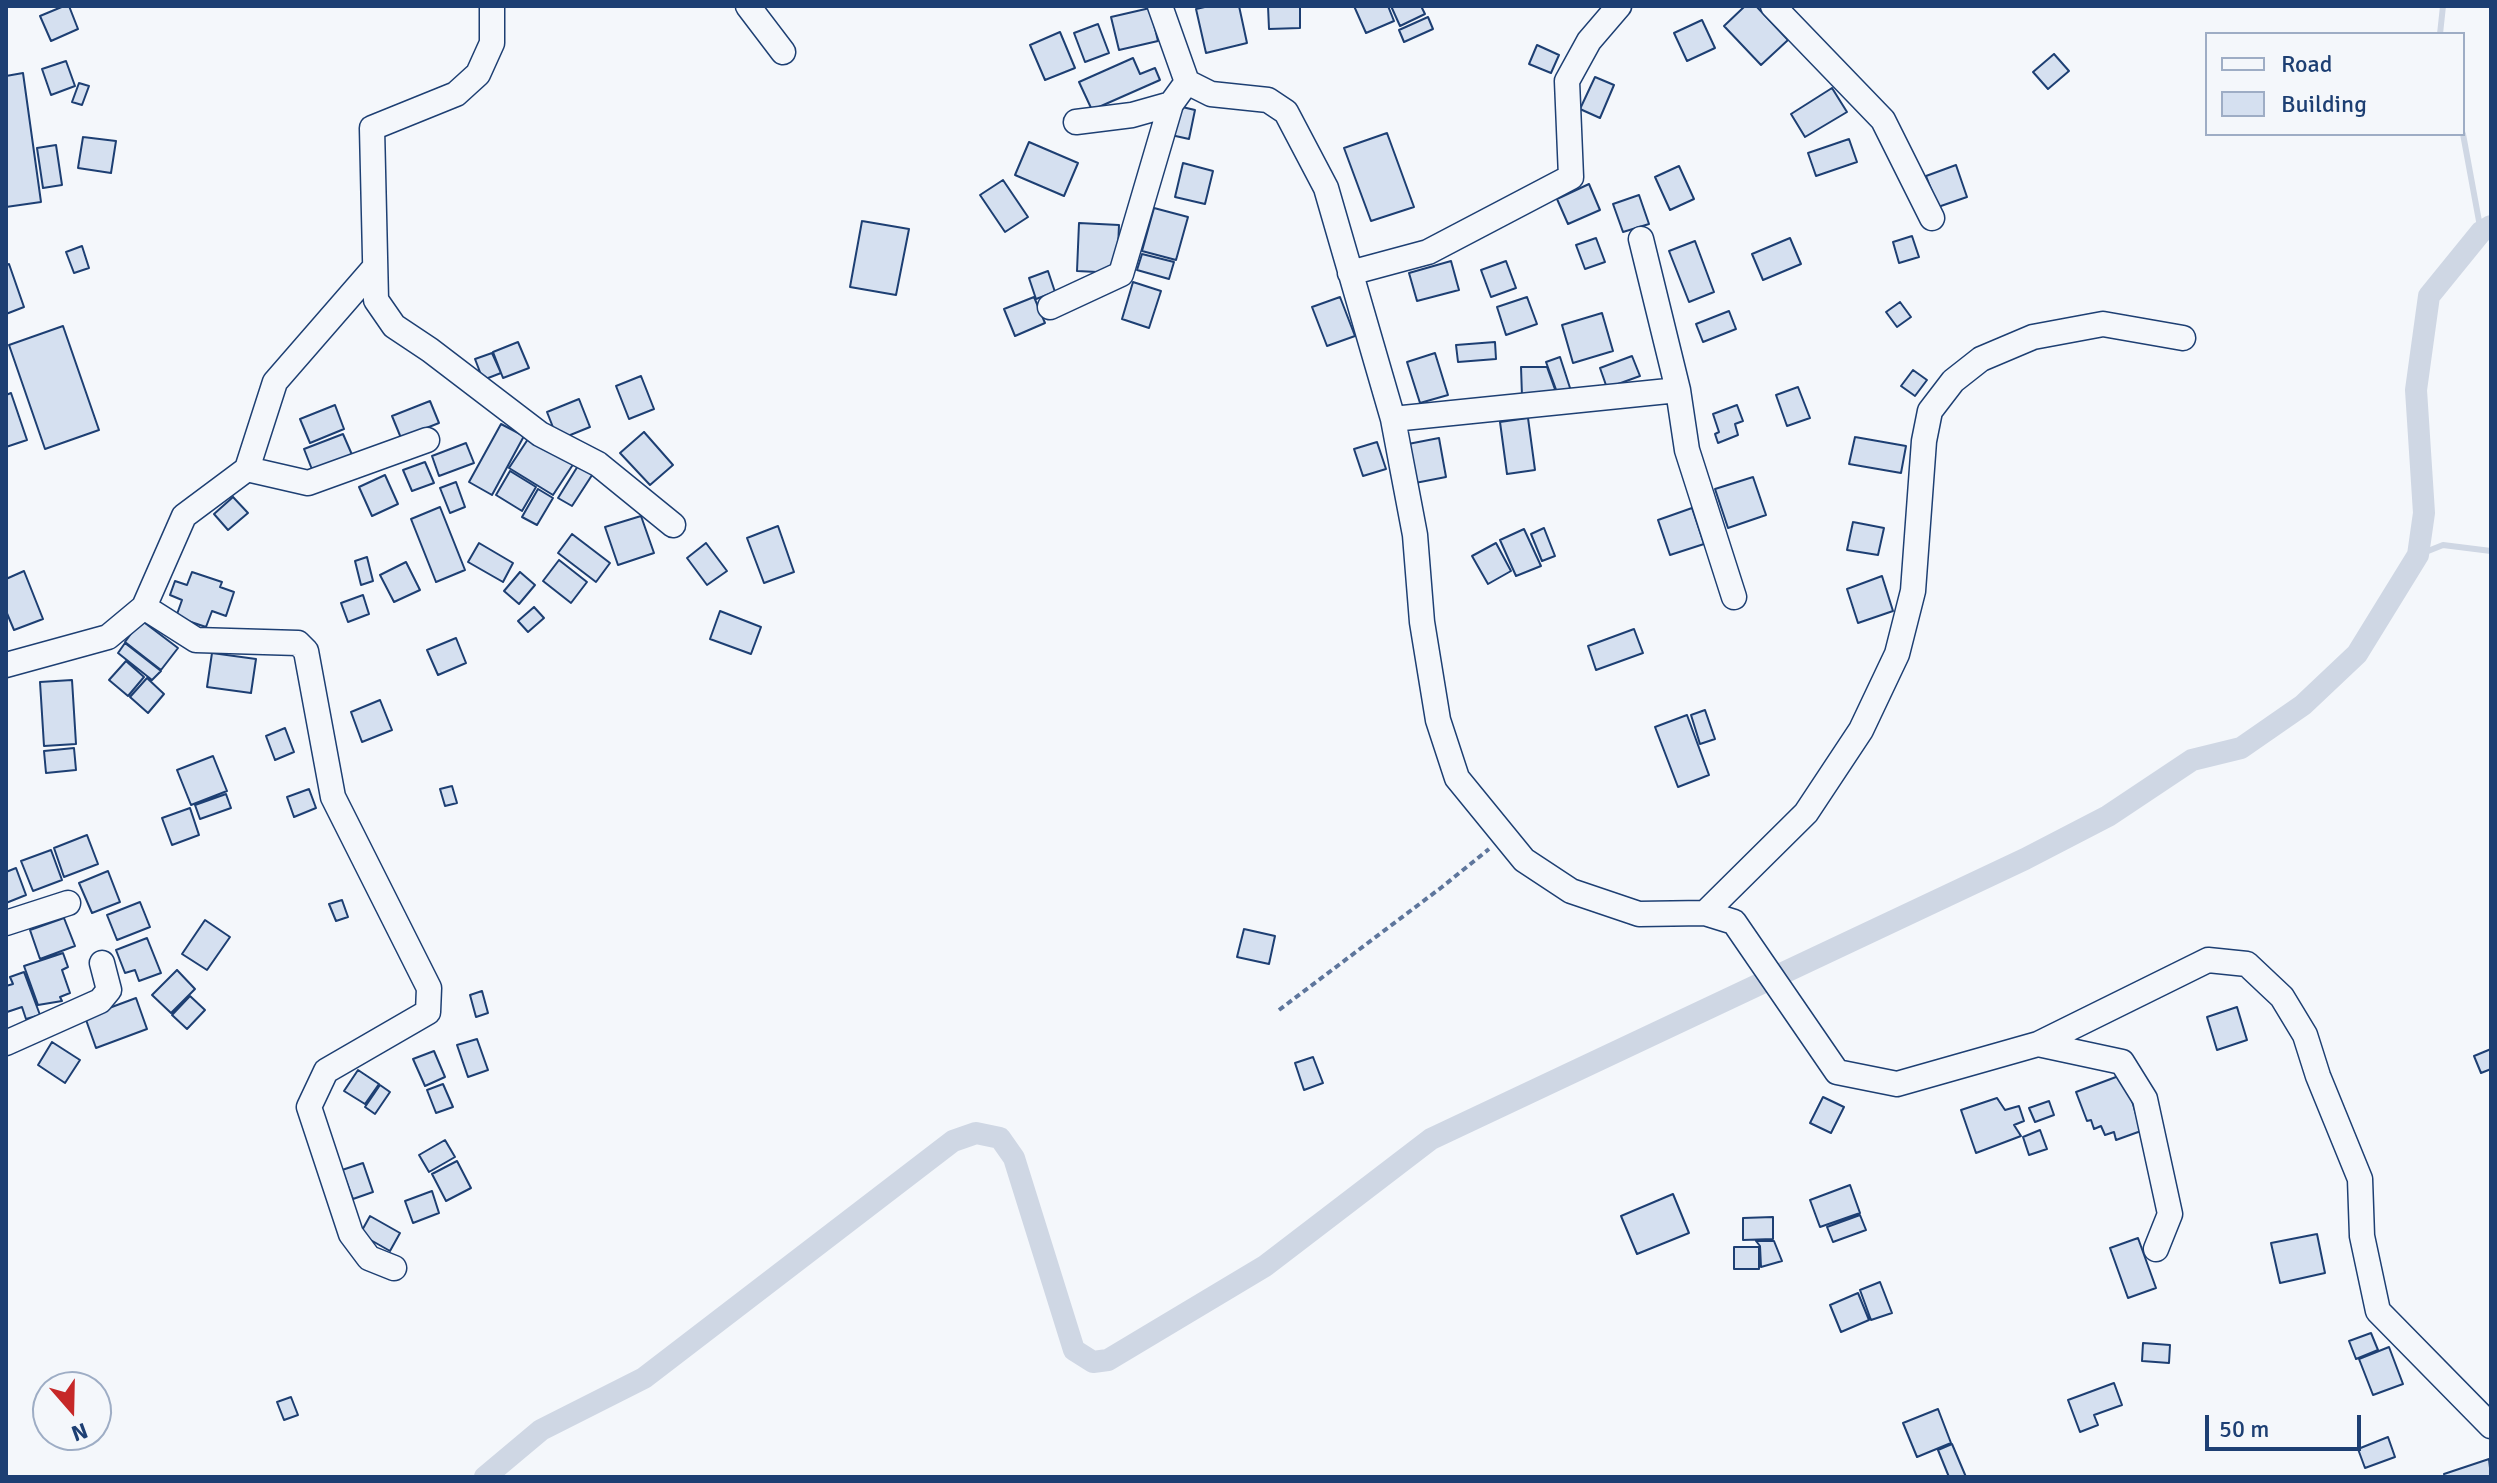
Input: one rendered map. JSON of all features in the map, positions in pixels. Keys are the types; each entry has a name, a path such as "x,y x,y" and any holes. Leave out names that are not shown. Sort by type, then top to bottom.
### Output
{"street":[{"path":"492,6 492,43 478,74 456,94 372,128 376,300 394,326 540,434 598,464 673,525"},
{"path":"748,6 783,52"},
{"path":"1160,6 1187,82 1211,94 1268,100 1286,112 1326,188 1393,419 1415,535 1422,622 1438,720 1457,778 1524,860 1571,891 1639,914 1705,913 1734,922 1837,1072 1897,1084 2038,1044 2208,960 2247,964 2282,997 2305,1035 2318,1076 2360,1179 2362,1236 2378,1311 2491,1426"},
{"path":"1350,273 1428,252 1571,177 1567,81 1589,41 1619,6"},
{"path":"1773,6 1883,120 1932,218"},
{"path":"1050,307 1121,274 1171,104 1187,82"},
{"path":"1076,122 1132,115 1171,104"},
{"path":"1641,239 1678,390 1687,450 1734,597"},
{"path":"6,665 108,637 144,607 184,516 247,469 275,382 375,267"},
{"path":"1705,913 1806,813 1861,730 1897,654 1913,591 1924,441 1930,411 1953,381 1981,359 2033,337 2103,324 2183,338"},
{"path":"1393,419 1678,390"},
{"path":"247,469 308,483 427,440"},
{"path":"144,607 196,640 298,643 306,651 333,797 429,988 428,1012 326,1071 309,1107 351,1234 369,1258 394,1268"},
{"path":"6,923 68,903"},
{"path":"6,1043 100,1001 109,990 102,963"},
{"path":"2038,1044 2122,1062 2145,1099 2170,1214 2156,1249"}],"path":[{"path":"1279,1010 1503,837"}],"building":[{"path":"69,6 78,29 51,41 40,16"},
{"path":"1239,6 1247,43 1206,53 1196,9"},
{"path":"1268,6 1300,6 1300,28 1269,29"},
{"path":"1354,6 1388,6 1394,21 1366,33"},
{"path":"1391,6 1421,6 1425,14 1400,26"},
{"path":"1745,6 1756,6 1788,40 1761,65 1724,26"},
{"path":"1150,8 1158,41 1119,50 1111,17"},
{"path":"1428,17 1433,29 1404,42 1399,30"},
{"path":"1702,20 1715,48 1687,61 1674,33"},
{"path":"1098,24 1109,53 1085,62 1074,33"},
{"path":"1060,32 1075,68 1045,80 1030,45"},
{"path":"1537,45 1559,55 1551,73 1529,64"},
{"path":"2054,54 2069,71 2048,89 2033,72"},
{"path":"1133,58 1140,74 1155,68 1160,80 1092,110 1079,82"},
{"path":"66,61 75,86 51,95 42,69"},
{"path":"23,73 41,202 6,207 6,76"},
{"path":"1595,77 1614,85 1600,118 1580,109"},
{"path":"79,83 89,86 82,105 72,102"},
{"path":"1832,88 1847,112 1805,137 1791,114"},
{"path":"1178,106 1195,110 1189,139 1171,135"},
{"path":"1387,133 1414,207 1371,221 1344,148"},
{"path":"83,137 116,141 111,173 78,168"},
{"path":"1849,139 1857,162 1816,176 1808,153"},
{"path":"1029,142 1078,163 1064,196 1015,175"},
{"path":"56,145 62,185 43,188 37,148"},
{"path":"1183,163 1213,171 1205,204 1175,197"},
{"path":"1956,165 1967,197 1938,207 1926,176"},
{"path":"1679,166 1694,199 1670,210 1655,177"},
{"path":"1003,180 1028,217 1005,232 980,195"},
{"path":"1589,184 1600,210 1568,224 1557,199"},
{"path":"1639,195 1649,224 1623,232 1613,204"},
{"path":"1154,208 1188,217 1176,260 1142,251"},
{"path":"862,221 909,229 896,295 850,287"},
{"path":"1079,223 1119,225 1117,273 1077,271"},
{"path":"1912,236 1919,257 1899,263 1893,242"},
{"path":"1596,238 1605,262 1585,269 1576,245"},
{"path":"1790,238 1801,264 1763,280 1752,254"},
{"path":"1695,241 1714,292 1689,302 1669,251"},
{"path":"82,246 89,268 74,273 66,252"},
{"path":"1142,254 1174,262 1169,279 1137,270"},
{"path":"1451,261 1459,290 1417,301 1409,273"},
{"path":"1506,261 1516,288 1491,297 1481,270"},
{"path":"9,264 24,307 6,314 6,265"},
{"path":"1048,271 1055,292 1036,299 1029,278"},
{"path":"1133,282 1161,291 1149,328 1122,319"},
{"path":"1034,297 1045,323 1015,336 1004,309"},
{"path":"1340,297 1355,336 1327,346 1312,307"},
{"path":"1527,297 1537,324 1506,335 1497,307"},
{"path":"1900,302 1911,317 1897,327 1886,312"},
{"path":"1729,311 1736,329 1703,342 1696,324"},
{"path":"1602,313 1613,351 1573,363 1562,325"},
{"path":"63,326 99,430 45,449 9,345"},
{"path":"518,342 529,368 503,378 493,352"},
{"path":"1495,342 1496,359 1458,362 1456,345"},
{"path":"492,353 501,373 483,380 475,359"},
{"path":"1435,353 1448,395 1420,403 1407,362"},
{"path":"1632,356 1640,376 1607,388 1600,368"},
{"path":"1560,357 1571,391 1558,395 1546,362"},
{"path":"1521,367 1547,367 1557,395 1522,396"},
{"path":"1913,370 1927,380 1915,396 1901,386"},
{"path":"641,376 654,409 629,419 616,386"},
{"path":"1798,387 1810,418 1787,426 1776,395"},
{"path":"11,393 27,440 6,447 6,395"},
{"path":"579,399 590,427 558,440 547,412"},
{"path":"430,401 439,423 401,438 392,416"},
{"path":"335,405 344,429 310,443 300,419"},
{"path":"1737,405 1743,421 1735,424 1738,435 1718,443 1715,434 1719,432 1713,414"},
{"path":"1528,418 1535,470 1507,474 1500,422"},
{"path":"501,424 524,436 492,495 469,482"},
{"path":"644,432 673,465 650,485 620,453"},
{"path":"343,434 353,457 313,472 304,449"},
{"path":"530,436 574,463 553,495 509,468"},
{"path":"1855,437 1906,446 1901,473 1849,464"},
{"path":"1439,438 1446,477 1410,484 1403,445"},
{"path":"1377,442 1386,469 1363,476 1354,449"},
{"path":"466,443 474,463 439,476 432,456"},
{"path":"581,461 596,469 572,506 558,498"},
{"path":"425,462 434,483 412,491 403,470"},
{"path":"510,471 536,487 522,511 496,495"},
{"path":"385,475 398,504 372,516 359,487"},
{"path":"1753,477 1766,515 1728,528 1715,489"},
{"path":"456,482 465,507 450,513 440,488"},
{"path":"538,489 553,498 537,525 522,517"},
{"path":"233,497 248,513 228,530 214,514"},
{"path":"440,507 465,570 436,582 411,519"},
{"path":"1692,508 1704,544 1670,555 1658,520"},
{"path":"641,516 654,553 618,565 605,527"},
{"path":"1853,522 1884,528 1878,555 1847,550"},
{"path":"778,526 794,572 764,583 747,538"},
{"path":"1544,528 1555,556 1542,561 1531,534"},
{"path":"1524,529 1541,566 1516,576 1500,540"},
{"path":"572,534 610,563 596,582 558,553"},
{"path":"479,543 513,563 503,582 468,562"},
{"path":"706,543 727,571 707,585 687,558"},
{"path":"1496,543 1511,571 1488,584 1472,556"},
{"path":"367,557 373,581 361,585 355,561"},
{"path":"559,560 587,582 571,603 543,581"},
{"path":"406,562 420,590 394,602 380,575"},
{"path":"24,571 43,619 14,630 6,611 6,579"},
{"path":"192,572 222,582 220,587 234,592 226,616 212,611 206,627 176,617 182,600 170,595 175,581 187,585"},
{"path":"520,572 535,585 519,604 504,591"},
{"path":"1882,576 1893,611 1858,623 1847,589"},
{"path":"363,595 369,614 348,622 341,603"},
{"path":"534,607 544,618 528,632 518,621"},
{"path":"720,611 761,627 751,654 710,639"},
{"path":"141,620 178,648 161,670 125,642"},
{"path":"1634,629 1643,653 1596,670 1588,646"},
{"path":"456,638 466,663 438,675 427,650"},
{"path":"125,643 161,671 152,680 118,653"},
{"path":"212,653 256,659 251,693 207,687"},
{"path":"126,661 144,677 128,696 109,680"},
{"path":"147,678 164,694 148,713 130,697"},
{"path":"72,680 76,744 44,746 40,682"},
{"path":"380,700 392,730 362,742 351,712"},
{"path":"1705,710 1715,739 1700,744 1691,715"},
{"path":"1687,715 1709,775 1678,787 1655,727"},
{"path":"285,728 294,752 275,760 266,736"},
{"path":"74,748 76,770 46,773 44,751"},
{"path":"213,756 227,791 191,805 177,770"},
{"path":"452,786 457,803 445,806 440,789"},
{"path":"309,789 316,808 294,817 287,797"},
{"path":"226,794 231,808 200,819 195,805"},
{"path":"190,808 199,835 172,845 162,818"},
{"path":"87,835 98,864 64,877 54,848"},
{"path":"51,850 62,880 33,891 21,861"},
{"path":"16,868 26,895 6,903 6,872"},
{"path":"108,871 120,902 92,913 79,883"},
{"path":"342,900 348,917 336,921 329,904"},
{"path":"140,902 150,927 117,940 107,915"},
{"path":"64,918 75,946 40,959 30,930"},
{"path":"205,920 230,937 207,970 182,954"},
{"path":"1244,929 1275,936 1269,964 1237,957"},
{"path":"147,938 161,973 139,981 135,970 125,973 116,950"},
{"path":"63,953 68,967 62,970 70,993 60,997 62,1001 38,1005 24,966"},
{"path":"177,970 195,989 171,1013 152,995"},
{"path":"24,972 40,1015 26,1019 22,1007 7,1012 6,1008 6,986 13,984 10,977"},
{"path":"482,991 488,1013 476,1017 470,995"},
{"path":"190,996 205,1010 187,1029 172,1015"},
{"path":"136,998 147,1029 96,1048 85,1017"},
{"path":"2237,1007 2247,1040 2217,1050 2207,1017"},
{"path":"477,1039 488,1070 468,1077 457,1045"},
{"path":"52,1042 80,1060 65,1083 38,1065"},
{"path":"2491,1049 2491,1069 2481,1073 2474,1056"},
{"path":"434,1051 445,1077 425,1086 413,1059"},
{"path":"1313,1057 1323,1083 1304,1090 1295,1063"},
{"path":"358,1070 379,1084 365,1104 344,1091"},
{"path":"2124,1074 2141,1131 2116,1140 2114,1132 2105,1135 2101,1126 2094,1129 2091,1120 2087,1121 2076,1092"},
{"path":"443,1084 453,1107 436,1113 427,1090"},
{"path":"380,1085 390,1092 375,1114 365,1107"},
{"path":"1823,1097 1844,1107 1831,1133 1810,1123"},
{"path":"1997,1098 2005,1110 2019,1106 2024,1121 2014,1125 2021,1136 1976,1153 1961,1110"},
{"path":"2049,1101 2054,1115 2035,1122 2029,1108"},
{"path":"2040,1130 2047,1149 2029,1155 2023,1137"},
{"path":"445,1140 455,1157 429,1172 419,1155"},
{"path":"457,1161 471,1188 446,1201 432,1174"},
{"path":"363,1163 373,1192 353,1199 342,1170"},
{"path":"1850,1185 1860,1213 1820,1227 1810,1200"},
{"path":"432,1191 439,1213 413,1223 405,1201"},
{"path":"1673,1194 1689,1233 1637,1254 1621,1216"},
{"path":"1860,1215 1866,1230 1833,1242 1827,1227"},
{"path":"370,1216 400,1233 390,1251 360,1234"},
{"path":"1773,1217 1773,1239 1743,1240 1743,1218"},
{"path":"2317,1234 2325,1273 2280,1283 2271,1243"},
{"path":"2138,1238 2156,1288 2128,1298 2110,1248"},
{"path":"1756,1241 1774,1241 1782,1261 1761,1267 1760,1246"},
{"path":"1734,1247 1759,1247 1759,1269 1734,1269"},
{"path":"1880,1282 1892,1313 1871,1320 1860,1290"},
{"path":"1858,1293 1869,1320 1841,1332 1830,1305"},
{"path":"2371,1333 2378,1350 2356,1359 2349,1341"},
{"path":"2143,1343 2170,1345 2169,1363 2142,1361"},
{"path":"2389,1347 2403,1384 2373,1395 2359,1359"},
{"path":"2114,1383 2122,1405 2094,1415 2098,1425 2080,1432 2068,1400"},
{"path":"291,1397 298,1415 284,1420 277,1402"},
{"path":"1938,1409 1951,1443 1917,1457 1903,1423"},
{"path":"2388,1437 2395,1457 2365,1468 2358,1449"},
{"path":"1952,1444 1966,1477 1949,1477 1938,1450"},
{"path":"2489,1459 2491,1477 2445,1477 2444,1474"}],"waterway":[{"path":"2440,32 2443,6"},
{"path":"2463,136 2481,232"},
{"path":"485,1477 541,1430 644,1378 953,1141 976,1133 1000,1138 1014,1158 1074,1350 1093,1362 1108,1360 1265,1266 1431,1139 2025,859 2108,816 2192,760 2241,748 2303,705 2357,654 2418,555 2424,513 2416,390 2429,296 2481,232 2491,226"},
{"path":"2418,555 2443,545 2491,551"}]}
